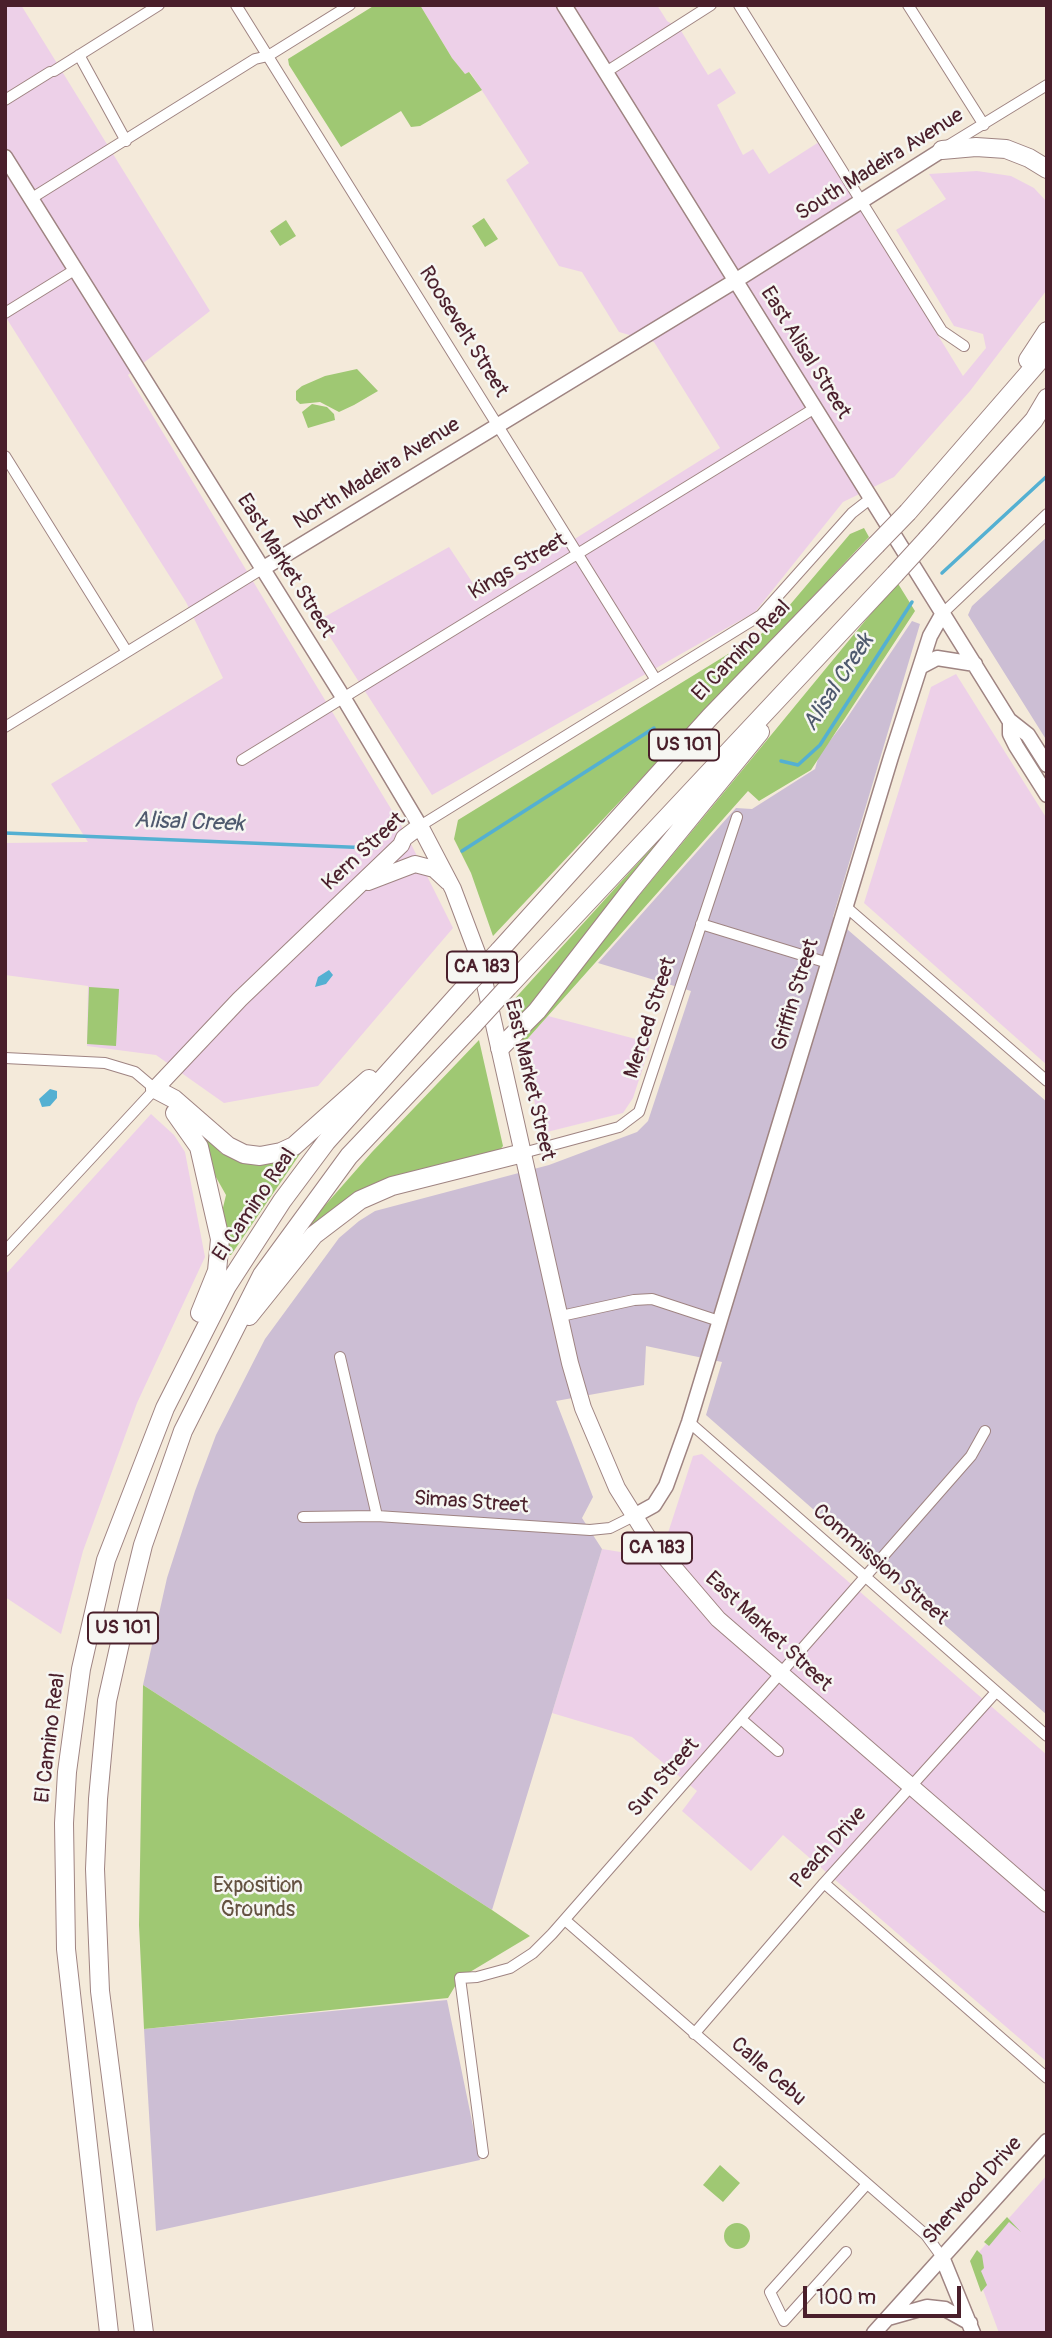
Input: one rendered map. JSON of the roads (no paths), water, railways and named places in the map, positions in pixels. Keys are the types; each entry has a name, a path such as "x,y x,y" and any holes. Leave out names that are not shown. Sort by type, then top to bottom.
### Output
{"highway":[{"path":"942,150 976,146 1006,149 1047,169"},
{"path":"1005,401 1020,371 1047,331"},
{"name":"El Camino Real","path":"108,2333 66,1949 64,1823 67,1772 81,1669 106,1560 179,1377 227,1286 282,1201 326,1142 710,717 908,512 1047,352"},
{"name":"US 101","path":"145,2333 100,1991 95,1870 107,1701 144,1545 183,1431 262,1275 349,1156 895,574 1040,415 1047,398"},
{"path":"500,1048 537,1011 631,890 776,714 791,683"},
{"path":"155,1089 174,1099 221,1141 237,1151 260,1156 281,1152 300,1141 435,1021"},
{"path":"155,1089 188,1128 199,1147 220,1239 217,1271 186,1344 179,1377"},
{"path":"227,1343 314,1235 343,1210 392,1186 523,1153"}],"main road":[{"name":"East Alisal Street","path":"564,5 1010,722 1028,736 1047,765"},
{"name":"South Madeira Avenue","path":"735,281 942,150"},
{"name":"East Market Street","path":"5,157 343,697 420,827 453,889 480,958 583,1408 604,1463 634,1516 699,1601 910,1788 1047,1904"},
{"name":"North Madeira Avenue","path":"262,569 735,281"},
{"name":"Griffin Street","path":"634,1516 654,1505 666,1486 689,1422 920,667 933,630 943,613"},
{"path":"920,667 937,658 975,664"},
{"name":"East Alisal Street","path":"1010,722 1010,734 1016,746 1047,795"},
{"name":"Kern Street","path":"155,1089 212,1026 356,888 404,838 420,827"},
{"path":"356,888 406,865 419,864 434,869 453,889"},
{"name":"Sherwood Drive","path":"874,2333 1047,2140"},
{"path":"942,2257 972,2328"},
{"path":"887,2318 927,2307 945,2309 972,2328"}],"street":[{"path":"5,100 159,5"},
{"name":"Roosevelt Street","path":"236,5 656,680"},
{"path":"32,198 255,59 268,56 350,5"},
{"path":"606,72 711,5"},
{"path":"739,5 942,331 964,346"},
{"path":"908,5 984,125"},
{"path":"79,55 126,141"},
{"name":"South Madeira Avenue","path":"942,150 1047,85"},
{"path":"5,313 76,269"},
{"name":"Kings Street","path":"242,760 815,408"},
{"path":"5,456 127,652"},
{"name":"Kern Street","path":"420,827 761,615 852,513 870,499"},
{"name":"Griffin Street","path":"943,613 1047,514"},
{"name":"North Madeira Avenue","path":"5,727 262,569"},
{"name":"Merced Street","path":"523,1153 619,1127 639,1112 737,817"},
{"path":"845,906 1047,1081"},
{"path":"701,924 828,963"},
{"path":"5,1058 105,1063 135,1072 155,1089"},
{"name":"Kern Street","path":"5,1251 155,1089"},
{"path":"561,1316 634,1300 652,1299 719,1321"},
{"path":"340,1357 377,1516"},
{"name":"Commission Street","path":"689,1422 1047,1736"},
{"name":"Sun Street","path":"483,2153 460,1978 477,1977 510,1968 540,1947 971,1456 985,1431"},
{"name":"Simas Street","path":"303,1517 377,1516 590,1530 610,1528 634,1516"},
{"name":"Peach Drive","path":"694,2034 824,1883 996,1692"},
{"path":"741,1719 778,1751"},
{"path":"824,1883 1047,2078"},
{"name":"Calle Cebu","path":"565,1920 926,2235 942,2257"},
{"path":"846,2252 784,2321 770,2292 867,2183"}],"water":[{"path":"329,970 333,975 326,984 315,987 318,977"},
{"path":"50,1089 57,1091 57,1098 50,1106 42,1107 39,1099"}],"waterway":[{"name":"Alisal Creek","path":"942,573 1047,476"},
{"name":"Alisal Creek","path":"781,761 798,765 820,745 912,602"},
{"name":"Alisal Creek","path":"462,851 654,728"},
{"name":"Alisal Creek","path":"5,833 372,848"}],"park label":[{"name":"Exposition Grounds","path":"258,1899"}]}
